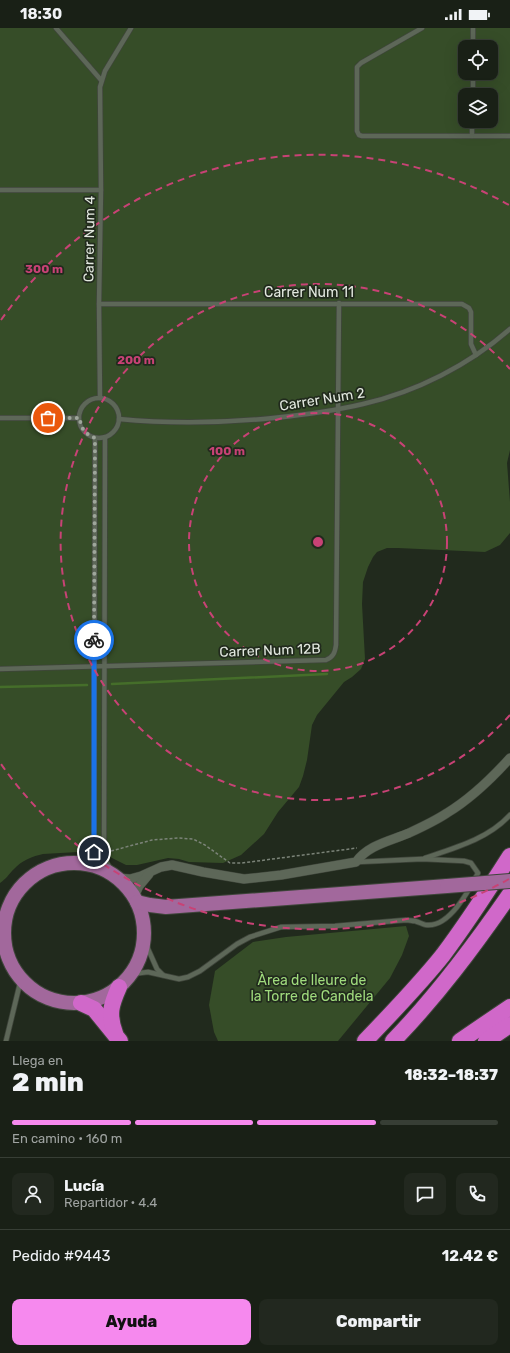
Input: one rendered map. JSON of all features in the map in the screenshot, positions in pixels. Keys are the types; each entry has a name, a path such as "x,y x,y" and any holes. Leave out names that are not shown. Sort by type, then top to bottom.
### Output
{"highway":[{"path":"365,1041 411,992 442,955 482,899 510,856"},
{"path":"393,1041 417,1017 440,990 473,947 510,894"},
{"path":"119,988 111,1004 111,1022 119,1039"},
{"path":"81,1003 94,1009 119,1039"},
{"path":"460,1041 510,1007"},
{"path":"486,1041 510,1025"}],"main road":[{"path":"144,936 143,919 136,899 129,889 116,877 94,866 86,864 60,864 43,870 23,885 4,911 5,923 2,937 10,960 21,979 29,987 48,998 59,1002 81,1003 101,998 119,988 132,974 140,958 144,936 152,918 166,907"},
{"path":"136,899 150,905 166,907 510,881"}],"street":[{"path":"116,877 130,879 167,865 172,865 244,879 281,875 356,862 362,854 371,848 423,826 448,813 475,792 510,758"},
{"path":"136,899 139,886 151,871"}],"lane":[{"path":"56,28 101,80"},
{"path":"101,80 104,71 131,28"},
{"path":"422,28 357,67 358,135 510,136"},
{"path":"473,28 473,40"},
{"name":"Carrer Num 4","path":"100,398 99,304 101,190 99,96 101,80"},
{"path":"472,128 472,136"},
{"path":"0,190 101,190"},
{"name":"Carrer Num 12B","path":"0,668 326,660 331,657 335,652 336,645 339,303"},
{"name":"Carrer Num 11","path":"99,304 462,304 469,308 471,312 472,344 476,355"},
{"name":"Carrer Num 2","path":"119,419 167,422 239,421 297,415 363,404 410,389 450,370 476,355 510,329"},
{"path":"100,398 109,401 114,405 118,410 119,419 116,430 112,434 105,438 95,438 87,434 82,429 80,418 81,410 84,405 90,401 100,398"},
{"path":"0,418 80,418"},
{"path":"94,866 95,438"},
{"path":"105,438 104,852 107,863 116,877"},
{"path":"422,859 477,839 496,828 510,815"},
{"path":"132,974 148,972 179,978 188,977 200,971 237,944 250,937 282,927 335,926 406,920 416,921 427,926 439,923 449,916 466,896 478,873 471,863 464,861 422,859 356,862"},
{"path":"144,936 157,969 163,975"},
{"path":"6,1041 21,979"}],"path":[{"path":"104,852 152,840 178,838 193,840 205,845 230,863 242,863 308,856 353,848 371,848"}],"green space":[{"path":"0,28 510,28 510,450 507,463 510,502 510,533 500,545 485,552 387,548 377,552 368,567 363,582 362,604 365,659 361,669 344,682 317,715 312,725 307,760 299,787 278,812 264,834 241,855 223,863 189,862 168,858 137,865 126,865 110,857 78,852 43,854 24,861 0,883"},
{"name":"Àrea de lleure de la Torre de Candela","path":"406,926 409,936 402,955 390,978 338,1041 218,1041 214,1032 209,1005 215,971 253,942 286,937"}],"waterway":[{"path":"112,684 327,674"},
{"path":"0,687 87,685"}],"way so far":[{"path":"48,418 80,418 82,429 87,434 95,438 94,640"}],"route":[{"path":"94,640 94,852"}]}
